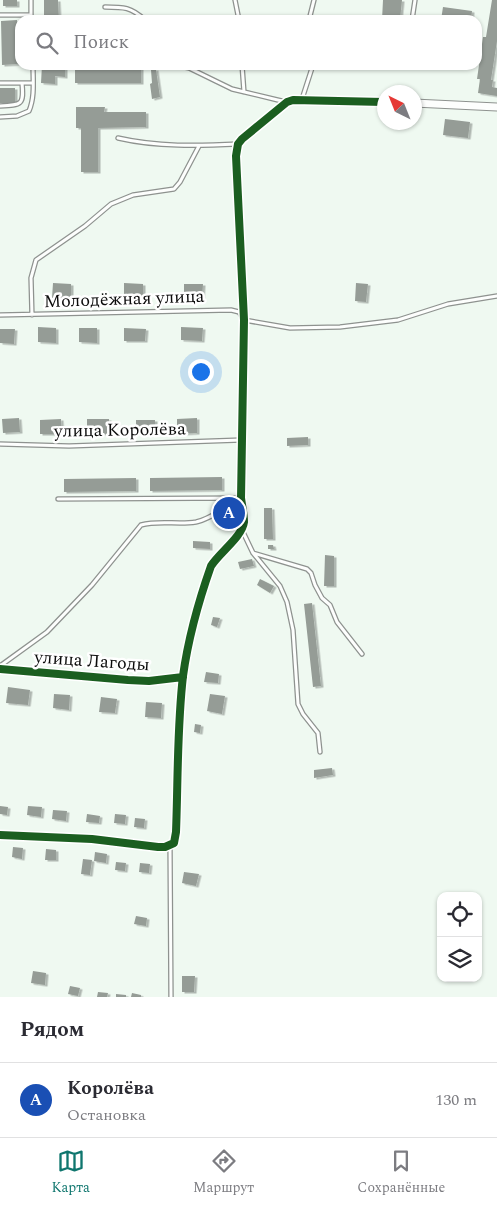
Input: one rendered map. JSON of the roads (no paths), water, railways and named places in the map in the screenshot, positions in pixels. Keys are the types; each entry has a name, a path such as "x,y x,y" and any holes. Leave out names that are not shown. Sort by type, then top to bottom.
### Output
{"street":[{"path":"0,835 92,839 158,847 170,846 174,843 183,678 187,654 211,566 242,529 244,522 241,498 244,320 236,156 238,144 251,130 287,102 302,99 377,102"},
{"path":"422,103 497,107"},
{"name":"улица Лагоды","path":"0,667 128,680 148,681 183,678"}],"lane":[{"path":"31,0 31,15"},
{"path":"235,0 238,15"},
{"path":"310,15 314,0"},
{"path":"413,15 415,0"},
{"path":"105,7 126,7 140,15"},
{"path":"0,15 15,16"},
{"path":"0,117 17,116 29,111 33,103 33,70"},
{"path":"196,70 232,89 287,102"},
{"path":"242,70 244,92"},
{"path":"302,99 311,70"},
{"path":"0,83 33,82"},
{"path":"0,106 16,106 21,103 23,99 22,83"},
{"path":"118,138 138,142 199,146 238,144"},
{"path":"32,315 31,278 36,260 85,226 111,204 133,195 174,189 180,182 199,146"},
{"name":"Молодёжная улица","path":"0,315 231,310 239,312 244,320 290,328 340,327 398,320 448,304 497,296"},
{"name":"улица Королёва","path":"0,444 69,446 242,440"},
{"path":"58,499 241,498"},
{"path":"0,667 47,632 92,585 141,525 204,520 241,498"},
{"path":"242,529 253,553 280,586 287,602 293,630 298,704 303,714 318,733 320,752"},
{"path":"253,553 307,569 311,573 322,598 330,604 337,622 362,654"},
{"path":"170,846 171,997"}],"place":[{"name":"Королёва","path":"229,513"}]}
